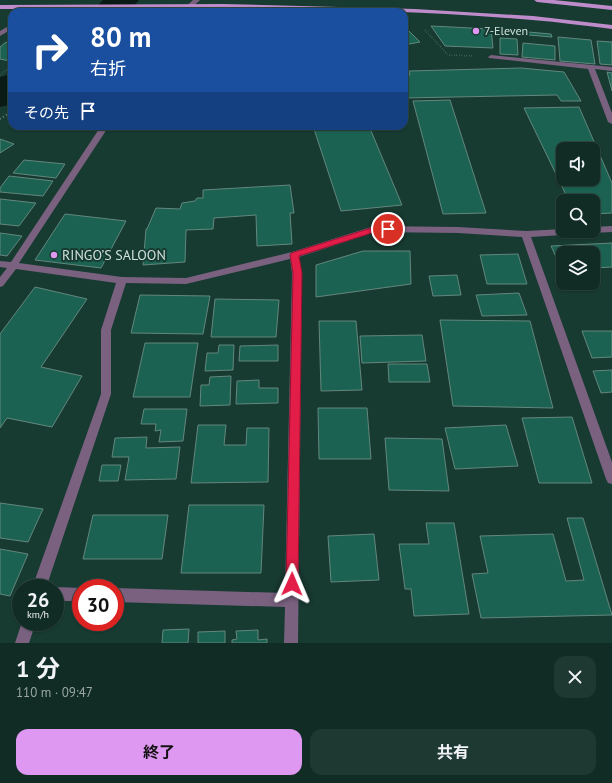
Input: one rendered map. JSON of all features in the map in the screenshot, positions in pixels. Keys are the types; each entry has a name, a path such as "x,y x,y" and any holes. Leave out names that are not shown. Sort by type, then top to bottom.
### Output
{"main road":[{"path":"156,0 189,6"},
{"path":"537,0 612,8"},
{"path":"0,6 189,6 279,8"},
{"path":"408,11 533,18 612,27"}],"street":[{"path":"189,6 197,0"},
{"path":"40,8 44,6"},
{"path":"491,57 612,69"},
{"path":"591,68 612,122"},
{"path":"0,284 102,130"},
{"path":"0,264 122,280 186,281 294,255 374,229 458,230 526,234 556,232"},
{"path":"600,230 612,229"},
{"path":"526,234 612,479"},
{"path":"291,643 297,273 294,255"},
{"path":"42,579 106,394 106,330 122,280"},
{"path":"124,595 292,600"},
{"path":"22,643 25,631"}],"path":[{"path":"433,38 448,55 491,57"}],"building":[{"path":"431,26 491,29 493,48 445,46"},
{"path":"408,30 420,42 408,44"},
{"path":"502,30 515,31 515,34 502,33"},
{"path":"517,31 551,34 552,37 517,34"},
{"path":"558,37 591,40 595,64 560,61"},
{"path":"500,38 517,39 518,55 500,54"},
{"path":"597,41 612,42 612,65 600,64"},
{"path":"6,42 8,43 8,61 0,59 0,47"},
{"path":"523,43 555,46 555,60 522,57"},
{"path":"521,68 564,72 581,101 561,101 557,95 408,98 409,71"},
{"path":"607,72 612,73 612,91"},
{"path":"450,100 486,213 443,214 413,101"},
{"path":"579,107 594,142 556,142 556,174 524,108"},
{"path":"314,130 371,130 402,205 341,211"},
{"path":"0,139 14,144 0,153"},
{"path":"600,155 612,183 612,213 600,214 600,194 566,194 562,186 600,186"},
{"path":"24,160 65,164 56,178 13,173"},
{"path":"9,176 53,181 43,196 0,192 0,188"},
{"path":"290,185 294,213 290,213 292,244 257,246 256,215 214,218 213,229 186,230 185,262 143,265 146,229 156,208 180,209 182,203 195,201 197,198 203,198 203,190"},
{"path":"0,199 36,203 19,226 0,224"},
{"path":"65,214 126,221 101,268 35,260"},
{"path":"0,233 22,236 7,256 0,255"},
{"path":"612,243 612,267 600,268 600,246 556,246 556,257 551,246"},
{"path":"363,251 410,251 411,284 316,297 316,265"},
{"path":"518,254 527,284 487,284 480,255"},
{"path":"457,275 461,295 433,296 429,276"},
{"path":"35,287 87,299 41,367 82,376 52,427 7,418 0,428 0,334"},
{"path":"519,293 527,315 482,316 476,295"},
{"path":"140,295 210,296 203,334 131,333"},
{"path":"215,299 279,300 276,337 211,337"},
{"path":"440,320 530,321 553,408 453,406"},
{"path":"319,321 356,321 362,390 321,391"},
{"path":"582,331 612,331 612,357 592,358"},
{"path":"422,335 426,361 362,363 360,336"},
{"path":"145,343 198,343 190,397 133,397"},
{"path":"219,345 234,345 233,370 205,371 207,353 218,353"},
{"path":"278,345 278,361 239,361 240,346"},
{"path":"388,364 427,364 430,382 389,382"},
{"path":"612,370 612,392 601,393 593,371"},
{"path":"231,376 230,405 200,406 201,385 209,385 210,377"},
{"path":"259,380 259,388 278,388 278,403 236,404 237,381"},
{"path":"318,408 367,408 371,459 319,459"},
{"path":"144,409 187,409 183,441 159,442 161,430 155,431 156,424 141,424"},
{"path":"572,417 592,483 539,483 522,418"},
{"path":"198,425 226,425 224,445 246,445 247,428 269,428 268,482 191,483"},
{"path":"506,425 518,466 455,469 445,428"},
{"path":"147,437 146,448 180,447 176,479 125,480 129,457 112,457 115,438"},
{"path":"385,438 442,439 449,491 389,490"},
{"path":"102,465 121,465 118,481 99,481"},
{"path":"0,503 43,509 28,542 0,538"},
{"path":"189,505 264,505 261,573 181,573"},
{"path":"93,515 168,515 162,559 83,559"},
{"path":"567,518 583,518 612,615 481,618 472,574 488,573 480,536 553,534 566,581 584,580"},
{"path":"426,523 454,523 469,614 414,616 411,589 405,589 399,544 429,544"},
{"path":"374,534 379,580 331,582 328,536"},
{"path":"0,549 28,554 17,579 12,579 12,591 10,596 0,594"},
{"path":"189,629 188,643 162,643 163,630"},
{"path":"258,630 258,640 267,639 267,643 232,643 232,640 237,639 236,631"},
{"path":"225,631 225,643 198,643 198,632"}],"waterway":[{"path":"114,8 123,0"},
{"path":"0,95 8,89"}],"place":[{"name":"7-Eleven","path":"476,31"},
{"name":"RINGO’S SALOON","path":"54,255"}],"route":[{"path":"292,584 297,273 294,255 374,229 388,229"}]}
